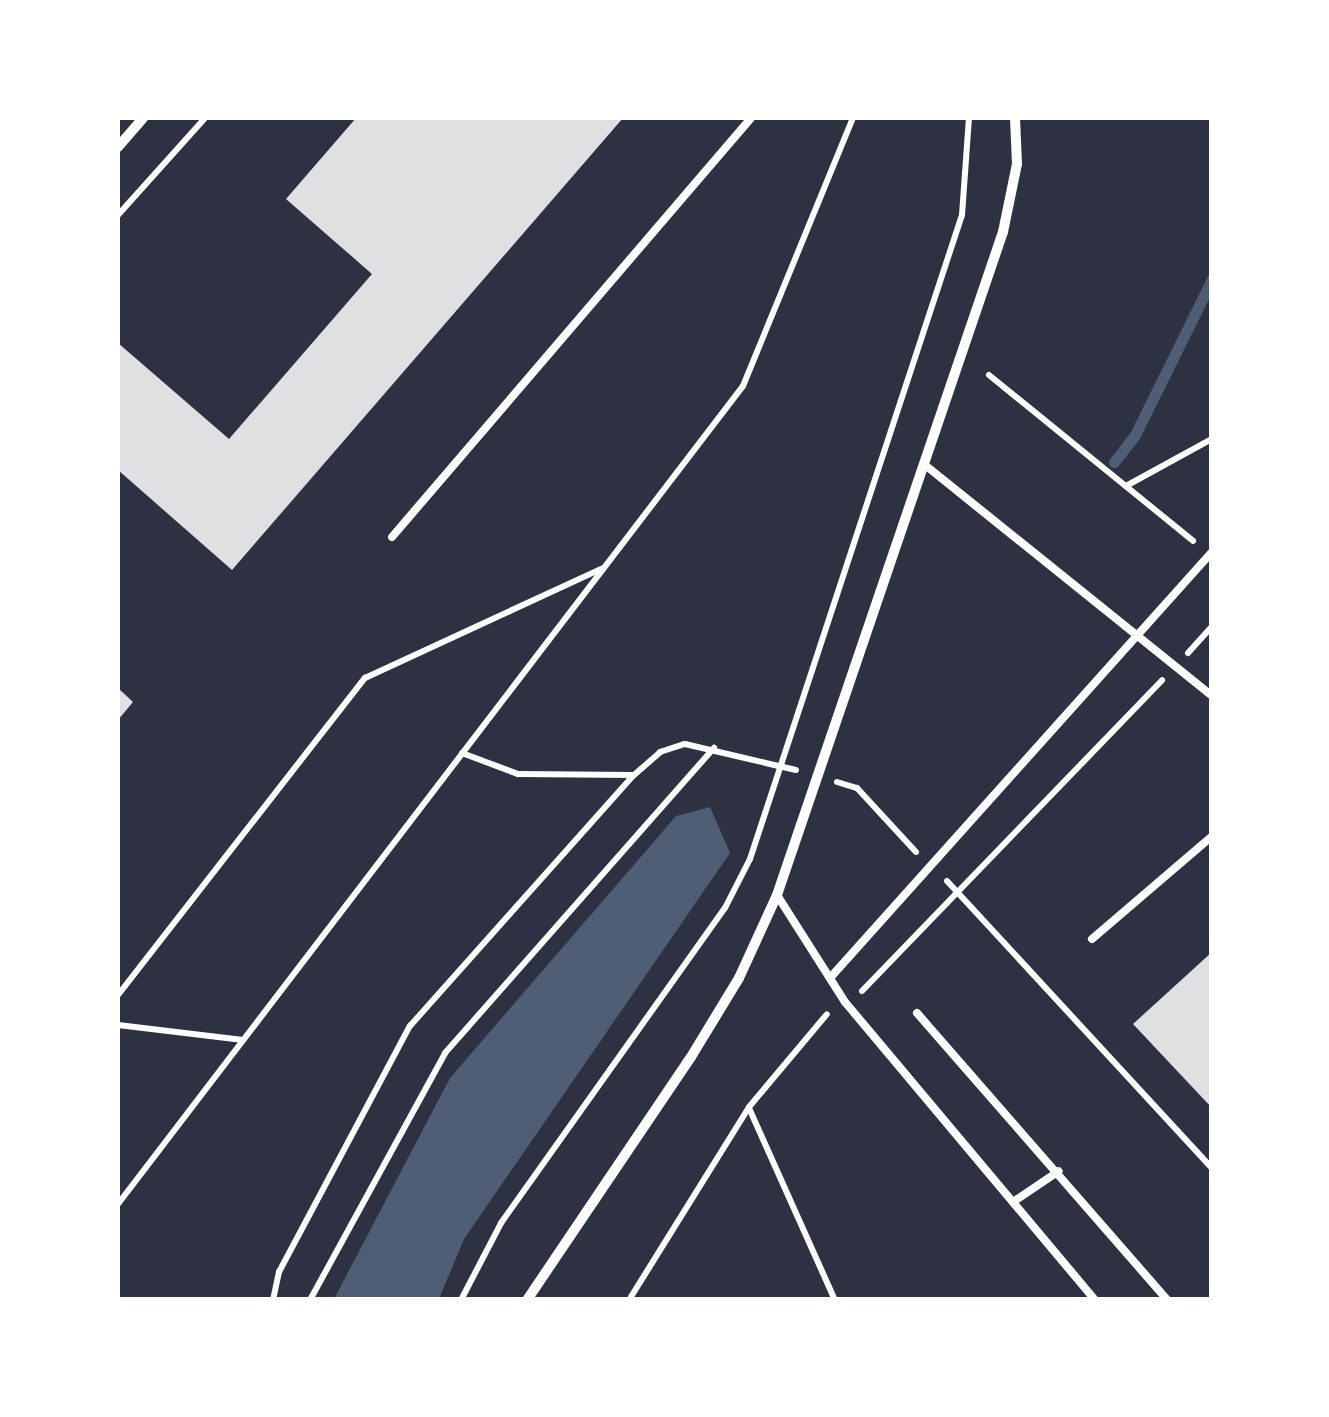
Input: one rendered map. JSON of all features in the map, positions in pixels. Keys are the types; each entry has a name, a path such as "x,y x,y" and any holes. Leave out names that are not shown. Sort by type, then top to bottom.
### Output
{"street":[{"path":"118,147 143,118"},
{"path":"527,1300 701,1041 777,895 1003,232 1017,164 1015,118"}],"lane":[{"path":"392,537 751,118"},
{"path":"924,465 1139,633 1212,696"},
{"path":"830,978 1211,553"},
{"path":"1092,940 1212,836"},
{"path":"777,895 845,1002 1094,1300"},
{"path":"917,1013 1059,1171 1167,1300"},
{"path":"1013,1202 1059,1171"}],"path":[{"path":"118,214 205,118"},
{"path":"118,1204 743,386 853,118"},
{"path":"461,1300 501,1223 725,908 783,766 962,216 969,118"},
{"path":"989,376 1211,553"},
{"path":"1126,486 1212,439"},
{"path":"118,995 366,678 604,567"},
{"path":"629,1300 749,1106 800,1040 845,1002 880,980 1212,626"},
{"path":"272,1300 279,1272 410,1026 634,775 660,752 686,744 715,747 857,788 962,895 1212,1168"},
{"path":"310,1300 445,1053 715,747"},
{"path":"462,753 518,774 634,775"},
{"path":"118,1025 243,1040"},
{"path":"749,1106 834,1300"}],"water":[{"path":"710,807 730,853 464,1239 439,1299 334,1299 450,1078 676,816"}],"building":[{"path":"356,118 623,118 232,570 118,470 118,343 229,439 372,274 286,199"},
{"path":"118,688 133,702 118,720"},
{"path":"1212,952 1212,1108 1133,1024"}],"waterway":[{"path":"1114,462 1135,435 1212,279"}]}
